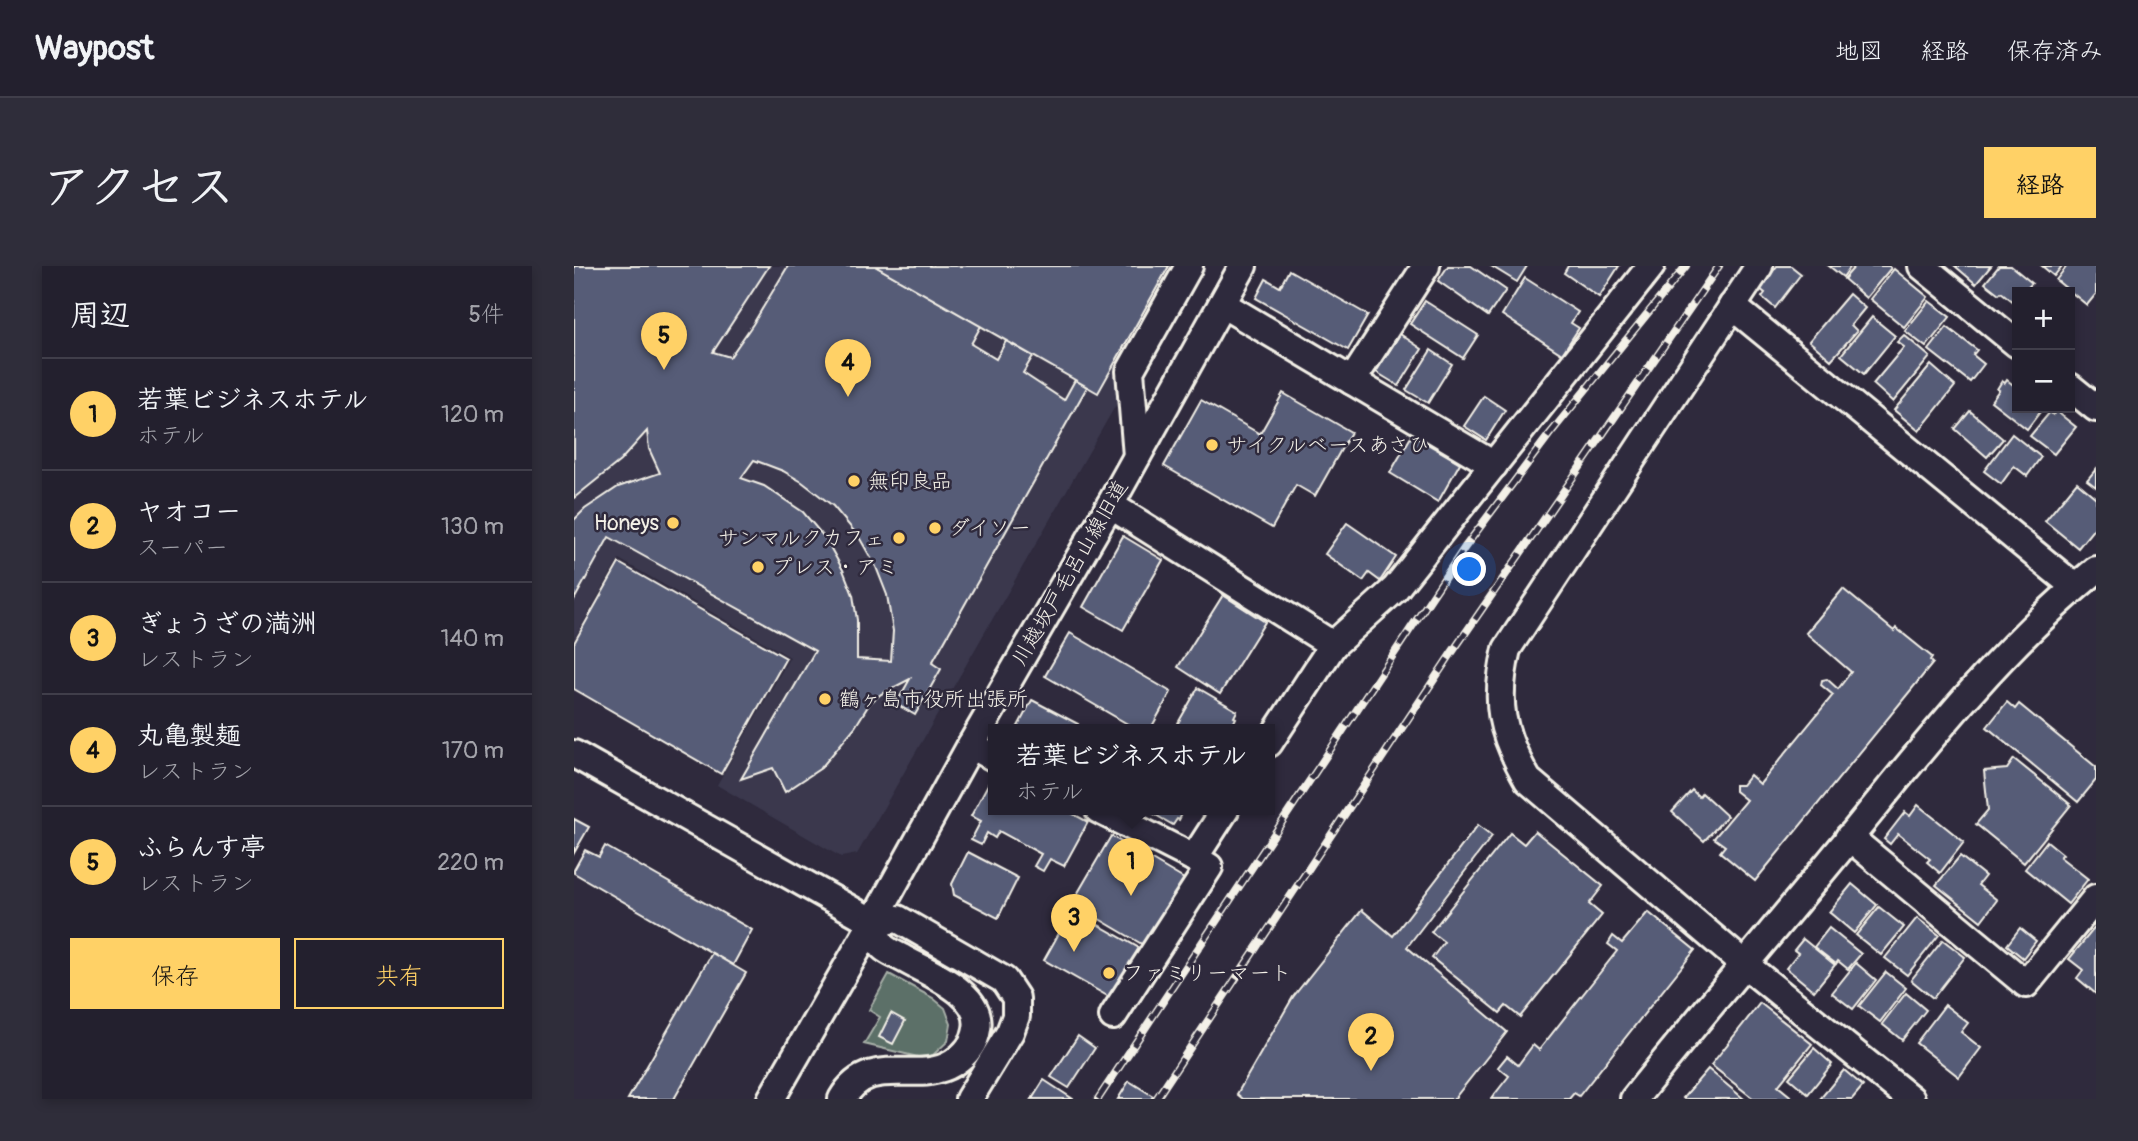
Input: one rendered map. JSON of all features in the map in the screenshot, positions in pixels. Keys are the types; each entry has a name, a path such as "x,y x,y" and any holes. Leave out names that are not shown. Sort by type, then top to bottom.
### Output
{"street":[{"path":"1137,456 1130,371 1189,266"},
{"name":"川越坂戸毛呂山線旧道","path":"996,724 1110,505 1243,266"},
{"path":"1352,381 1426,266"},
{"path":"1541,405 1635,266"},
{"path":"1275,734 1334,645 1395,589 1651,266"},
{"path":"1759,266 1507,649 1501,676 1500,702 1505,732 1514,757 1528,780 1744,964 1911,1099"},
{"path":"1926,267 2012,340"},
{"path":"1222,304 1494,465"},
{"path":"1732,306 2075,587"},
{"path":"2075,391 2096,408"},
{"path":"1110,505 1334,645"},
{"path":"1643,1096 1744,964 1928,740 2011,649 2096,570"},
{"name":"川越坂戸毛呂山線旧道","path":"771,1099 873,922 982,751"},
{"path":"574,754 873,922 898,919 1004,980 1016,998 1016,1016 1010,1032 969,1099"},
{"path":"1109,815 1209,867 1112,1016"},
{"path":"1194,858 1222,815"},
{"path":"1849,837 2026,984 2096,898"},
{"path":"842,1099 856,1082 868,1074 888,1071 914,1072 947,1066 966,1054 977,1033 979,1017 970,1000 882,947 873,922"}],"shaded area":[{"path":"574,266 1196,266 857,854 841,857 717,785 790,657 619,559 574,639"}],"green space":[{"path":"889,974 933,998 945,1008 951,1024 948,1041 933,1055 918,1057 864,1044 880,1017 869,1010"}],"building":[{"path":"574,266 769,266 713,352 730,357 788,266 875,266 981,326 971,344 996,359 1006,341 1033,356 1023,373 1064,400 1075,380 1087,387 932,663 941,669 915,715 896,704 910,679 870,703 855,727 821,768 785,792 773,768 741,779 815,651 609,537 574,600 574,520 585,509 618,487 660,473 649,449 647,431 620,461 574,498","holes":["754,460 783,471 833,506 859,537 876,567 887,595 893,631 891,661 857,659 857,620 853,595 825,538 803,512 764,486 741,478"]},
{"path":"875,266 1169,266 1098,393"},
{"path":"1448,266 1471,266 1506,290 1488,316 1438,281"},
{"path":"1491,266 1527,266 1517,282"},
{"path":"1568,266 1619,266 1599,297 1564,273"},
{"path":"1777,266 1791,266 1801,274 1775,308 1762,297 1765,293 1760,289"},
{"path":"1829,266 1851,266 1843,277"},
{"path":"1855,266 1891,268 1866,298 1844,279"},
{"path":"1955,266 1991,266 1976,284"},
{"path":"1999,266 2011,266 2032,283 2028,287 2012,287 2012,301 1985,283"},
{"path":"2042,266 2062,266 2054,276"},
{"path":"2067,266 2094,266 2096,294 2087,305 2075,295 2075,287 2065,287 2056,280"},
{"path":"1894,269 1928,297 1904,327 1870,299"},
{"path":"1289,270 1368,315 1348,350 1256,298 1266,279 1280,287"},
{"path":"1525,278 1578,312 1571,323 1579,328 1562,354 1502,315"},
{"path":"1849,294 1865,308 1851,325 1857,331 1831,360 1809,341"},
{"path":"1425,301 1478,335 1463,358 1410,324"},
{"path":"1929,301 1950,317 1926,347 1905,331"},
{"path":"1872,317 1895,336 1864,374 1841,355"},
{"path":"1947,327 1977,350 1973,355 1984,364 1970,382 1929,350"},
{"path":"1400,334 1422,349 1399,386 1376,372"},
{"path":"1904,335 1930,357 1893,402 1873,384 1904,347 1897,342"},
{"path":"1431,350 1452,364 1428,403 1406,390"},
{"path":"1931,365 1955,386 1919,431 1894,410"},
{"path":"2007,380 2012,384 2012,413 2039,413 2027,429 1991,401 2002,381 2005,383"},
{"path":"1283,393 1351,432 1315,496 1296,485 1272,528 1164,466 1201,400 1260,434"},
{"path":"1484,396 1505,410 1486,440 1464,426"},
{"path":"1970,411 2003,439 1987,457 1955,429"},
{"path":"2049,413 2058,413 2076,427 2054,454 2030,436"},
{"path":"2012,434 2041,457 2027,476 2014,466 2001,484 1984,471"},
{"path":"1412,435 1460,463 1438,502 1390,473"},
{"path":"2096,469 2096,487 2087,480"},
{"path":"2077,482 2096,498 2096,526 2078,548 2045,521"},
{"path":"1347,523 1396,557 1380,581 1369,573 1363,581 1325,554"},
{"path":"1123,536 1163,560 1123,630 1083,607"},
{"path":"619,563 786,658 721,774 574,689 574,643"},
{"path":"1843,589 1894,631 1896,628 1932,657 1930,660 1933,663 1755,881 1720,852 1725,846 1714,838 1746,800 1735,791 1735,785 1742,785 1750,775 1760,784 1833,695 1821,685 1822,680 1827,679 1838,689 1851,672 1806,633"},
{"path":"1223,595 1265,622 1220,694 1178,667"},
{"path":"1070,633 1171,692 1153,724 1128,724 1045,676"},
{"path":"1198,688 1237,711 1233,724 1177,724"},
{"path":"1032,700 1078,724 1019,724"},
{"path":"2007,702 2015,709 2019,704 2096,767 2096,780 2078,802 1987,727"},
{"path":"2014,759 2071,805 2024,863 1976,824 1988,810 1984,771 2007,769"},
{"path":"988,784 988,815 1075,815 1088,822 1064,866 1050,859 1043,871 1034,866 1041,854 999,831 995,838 987,833 981,845 971,840 981,821 971,816"},
{"path":"1692,790 1699,797 1702,793 1727,816 1704,841 1672,812"},
{"path":"1918,805 1964,842 1940,873 1927,862 1930,859 1898,834 1890,844 1884,839 1905,812 1910,816"},
{"path":"1156,815 1182,815 1173,825"},
{"path":"574,819 589,827 574,853"},
{"path":"1478,825 1492,836 1407,947 1507,1032 1454,1099 1243,1099 1237,1094 1293,997 1362,910 1393,936"},
{"path":"1535,831 1603,886 1589,904 1602,915 1520,1017 1506,1006 1500,1013 1432,958 1444,942 1431,932 1510,833 1524,844"},
{"path":"1111,836 1184,879 1145,946 1072,903"},
{"path":"2047,841 2063,854 2060,857 2088,879 2068,904 2025,869"},
{"path":"605,846 752,930 733,965 574,873 585,850 599,857"},
{"path":"968,852 1018,878 998,918 954,895 952,884"},
{"path":"1960,856 1985,876 1978,885 1997,900 1981,921 1936,885"},
{"path":"1852,884 1877,905 1854,933 1829,912"},
{"path":"1879,907 1904,927 1881,955 1856,935"},
{"path":"1072,910 1139,948 1111,998 1044,960"},
{"path":"1648,912 1695,950 1579,1096 1574,1093 1569,1099 1491,1099 1509,1076 1498,1067 1507,1056 1518,1065 1533,1045 1539,1050 1617,951 1608,944 1613,936 1622,943"},
{"path":"1917,918 1939,935 1907,975 1885,958"},
{"path":"2096,926 2096,994 2077,978 2083,970 2069,959"},
{"path":"1829,928 1861,954 1848,969 1838,961 1836,964 1814,947"},
{"path":"2020,928 2036,941 2023,958 2007,945"},
{"path":"1803,939 1835,965 1814,991 1786,968 1798,953 1794,950"},
{"path":"1943,940 1965,957 1933,998 1911,980"},
{"path":"712,953 746,973 674,1099 628,1099"},
{"path":"1856,963 1876,980 1853,1009 1832,993"},
{"path":"1886,972 1906,988 1880,1022 1859,1006"},
{"path":"1906,993 1926,1010 1902,1040 1882,1024"},
{"path":"1760,1003 1812,1044 1778,1086 1794,1099 1754,1099 1711,1065"},
{"path":"1945,1005 1968,1023 1961,1032 1981,1048 1959,1077 1916,1043"},
{"path":"891,1013 905,1021 893,1044 879,1037"},
{"path":"1078,1036 1095,1048 1069,1088 1051,1077"},
{"path":"1814,1048 1832,1064 1808,1094 1789,1078"},
{"path":"1708,1069 1744,1099 1684,1099"},
{"path":"1844,1070 1863,1086 1852,1099 1820,1099"},
{"path":"1044,1080 1073,1099 1032,1099"},
{"path":"1129,1081 1153,1096 1151,1099 1118,1099"}],"railway":[{"path":"1098,1099 1465,547 1549,435 1686,266"},
{"path":"1156,1099 1451,654 1719,266"}],"place":[{"name":"ふらんす亭","path":"664,370"},
{"name":"丸亀製麺","path":"848,397"},
{"name":"サイクルベースあさひ","path":"1212,445"},
{"name":"無印良品","path":"854,481"},
{"name":"Honeys","path":"673,523"},
{"name":"ダイソー","path":"935,528"},
{"name":"サンマルクカフェ","path":"899,538"},
{"name":"プレス・アミ","path":"758,567"},
{"name":"鶴ヶ島市役所出張所","path":"825,699"},
{"name":"若葉ビジネスホテル","path":"1131,896"},
{"name":"ぎょうざの満洲","path":"1074,952"},
{"name":"ファミリーマート","path":"1109,973"},
{"name":"ヤオコー","path":"1371,1071"}]}
